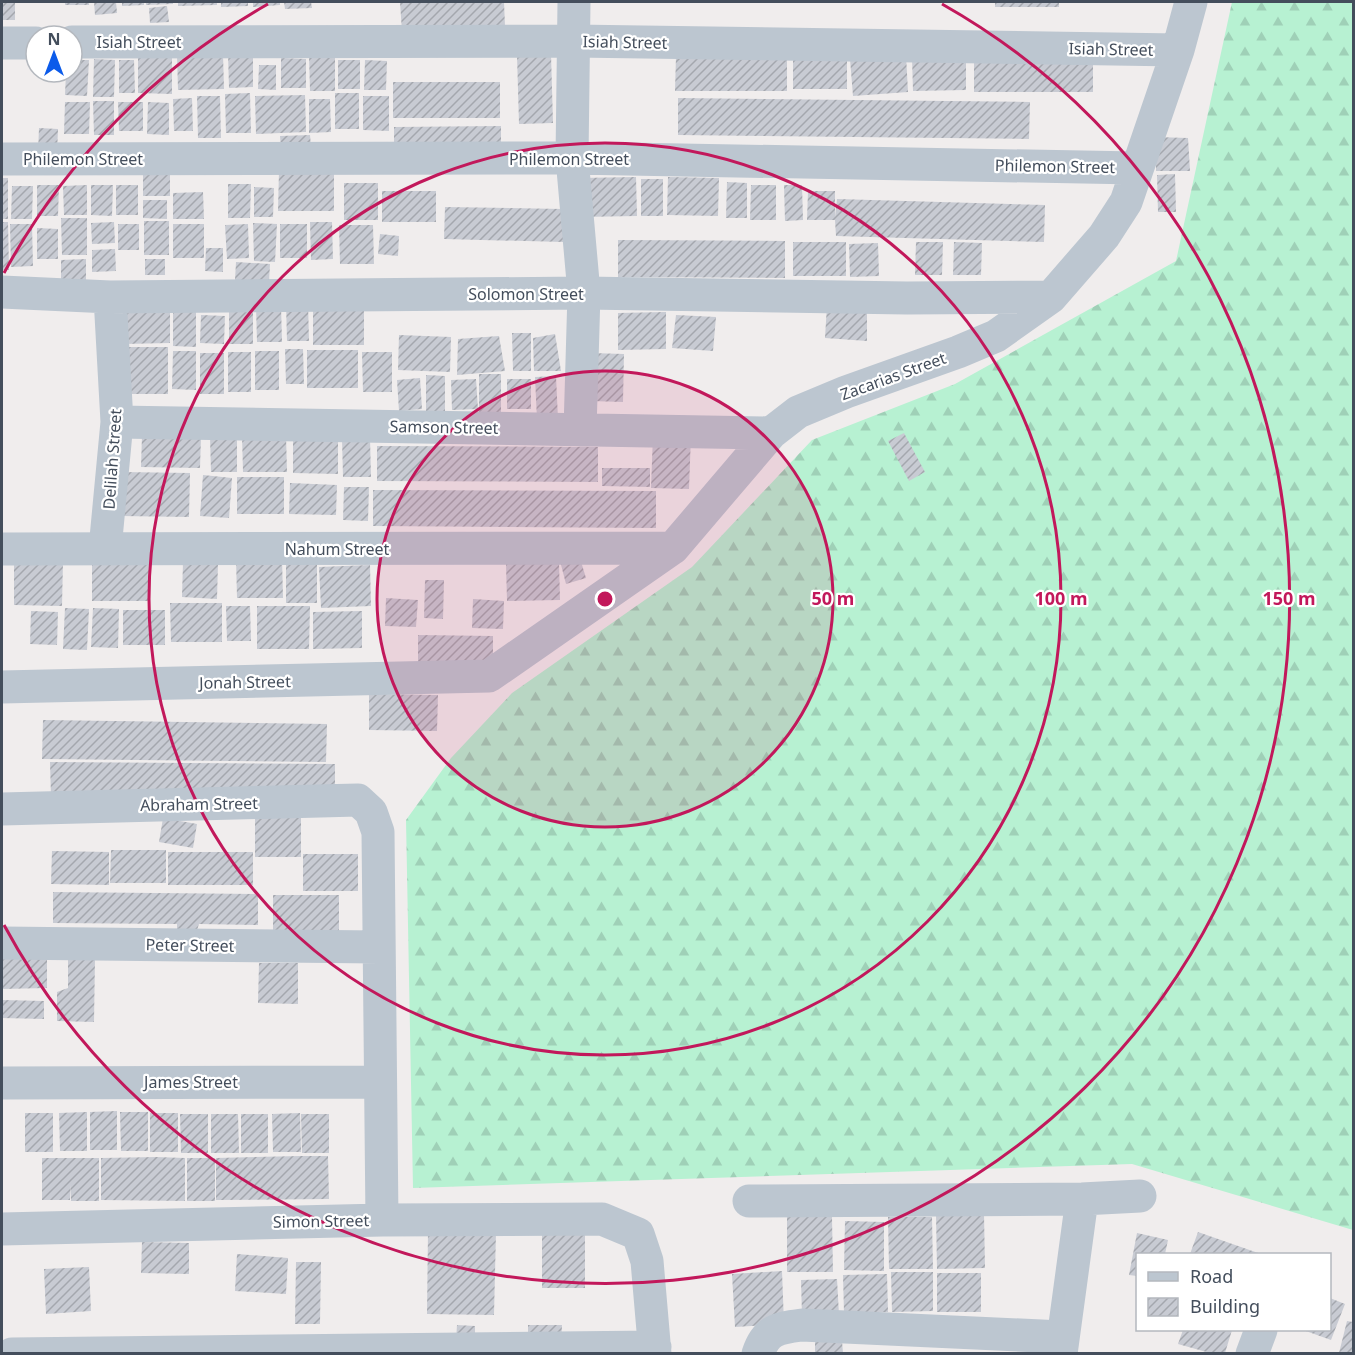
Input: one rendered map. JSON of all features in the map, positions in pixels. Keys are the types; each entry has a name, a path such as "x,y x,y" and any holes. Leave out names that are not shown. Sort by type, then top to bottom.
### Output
{"street":[{"path":"574,2 572,158 584,293 580,430"},
{"name":"Zacarias Street","path":"489,676 673,548 771,433 798,412 996,336 1051,297 1104,236 1126,202 1178,50 1191,2"},
{"name":"Isiah Street","path":"84,42 574,41 1178,50"},
{"path":"2,43 24,43"},
{"name":"Philemon Street","path":"2,159 572,158 1137,168"},
{"name":"Solomon Street","path":"2,292 110,297 584,293 907,298 1051,297"},
{"name":"Delilah Street","path":"105,549 117,422 110,297"},
{"name":"Samson Street","path":"117,422 771,433"},
{"name":"Nahum Street","path":"2,549 673,548"},
{"name":"Jonah Street","path":"2,687 489,676"},
{"name":"Abraham Street","path":"2,809 358,800 371,812 378,832 380,947"},
{"name":"Peter Street","path":"2,943 380,947"},
{"path":"380,947 382,1220"},
{"name":"James Street","path":"2,1083 380,1082"},
{"path":"749,1201 1082,1199 1140,1196"},
{"path":"758,1353 766,1336 780,1328 802,1325 1061,1345 1082,1199"},
{"name":"Simon Street","path":"2,1229 382,1220 602,1219 638,1234 647,1261 655,1350"},
{"path":"1252,1353 1260,1331"},
{"path":"12,1353 655,1350"}],"green space":[{"path":"1232,2 1353,2 1353,1230 1132,1164 413,1188 406,820 451,758 512,693 692,567 812,440 955,384 1176,261"}],"building":[{"path":"2,2 15,2 15,20 2,20"},
{"path":"65,2 89,2 89,5 65,5"},
{"path":"94,2 116,2 117,13 95,15"},
{"path":"122,2 144,2 144,5 122,6"},
{"path":"146,2 173,2 173,4 146,5"},
{"path":"178,2 217,2 217,5 178,6"},
{"path":"221,2 248,2 248,6 221,7"},
{"path":"253,2 280,2 280,5 253,7"},
{"path":"284,2 311,2 312,8 285,9"},
{"path":"400,2 504,2 505,26 402,32"},
{"path":"995,2 1059,2 1059,7 995,7"},
{"path":"167,6 169,22 150,23 149,8"},
{"path":"253,52 253,87 229,88 228,53"},
{"path":"223,54 224,89 178,90 177,55"},
{"path":"551,54 553,123 519,124 517,55"},
{"path":"906,55 908,92 853,96 850,59"},
{"path":"309,56 335,56 335,91 310,91"},
{"path":"676,56 787,57 787,91 675,91"},
{"path":"966,57 966,90 913,91 912,58"},
{"path":"138,58 172,58 172,94 138,93"},
{"path":"281,58 306,59 306,88 281,88"},
{"path":"94,59 115,60 114,97 93,97"},
{"path":"793,59 847,59 847,89 793,89"},
{"path":"84,60 89,60 87,96 65,95 65,84 84,84"},
{"path":"119,60 134,60 135,93 119,93"},
{"path":"338,60 360,60 360,89 338,89"},
{"path":"365,60 387,61 386,90 364,90"},
{"path":"974,63 1093,63 1093,92 974,92"},
{"path":"259,65 276,65 276,90 258,89"},
{"path":"393,82 500,82 500,118 393,118"},
{"path":"250,93 251,133 226,133 225,94"},
{"path":"335,93 359,93 359,129 335,129"},
{"path":"305,95 306,132 256,134 255,96"},
{"path":"197,96 220,96 221,138 198,138"},
{"path":"363,96 389,96 389,131 363,130"},
{"path":"192,98 193,131 174,131 173,99"},
{"path":"678,98 1030,102 1029,139 678,135"},
{"path":"309,99 330,99 331,132 309,133"},
{"path":"93,101 114,101 114,135 94,135"},
{"path":"65,102 90,102 89,134 64,134"},
{"path":"118,102 143,102 143,131 119,131"},
{"path":"148,102 169,103 169,135 147,134"},
{"path":"501,126 501,154 394,155 394,127"},
{"path":"39,128 58,129 57,154 38,153"},
{"path":"310,135 311,147 281,149 280,136"},
{"path":"1156,137 1188,138 1190,171 1156,171"},
{"path":"143,170 170,170 170,196 143,196"},
{"path":"279,170 334,170 334,211 278,211"},
{"path":"1175,174 1176,212 1158,212 1157,175"},
{"path":"636,177 637,216 581,217 580,178"},
{"path":"668,177 719,178 718,216 667,215"},
{"path":"2,178 8,178 8,219 2,219"},
{"path":"641,179 663,179 663,216 641,216"},
{"path":"727,182 747,183 747,218 726,218"},
{"path":"344,183 378,183 378,220 344,220"},
{"path":"228,184 251,184 250,218 228,218"},
{"path":"37,185 59,185 58,216 37,216"},
{"path":"87,185 87,215 64,215 63,186"},
{"path":"91,185 113,185 112,216 91,215"},
{"path":"116,185 138,185 138,215 116,215"},
{"path":"751,185 776,185 776,220 750,220"},
{"path":"784,185 802,185 803,220 785,221"},
{"path":"12,186 33,186 32,219 11,219"},
{"path":"254,187 274,188 273,217 254,217"},
{"path":"382,191 436,191 436,222 382,222"},
{"path":"808,191 835,191 835,217 837,199 1045,205 1044,242 836,236 835,220 807,220"},
{"path":"203,192 204,219 173,219 173,193"},
{"path":"143,200 167,200 167,219 143,218"},
{"path":"445,207 563,209 563,242 444,239"},
{"path":"61,218 87,218 87,255 62,255"},
{"path":"144,221 169,221 169,255 144,255"},
{"path":"2,222 8,222 9,270 2,270"},
{"path":"114,222 115,243 92,244 91,223"},
{"path":"310,222 332,222 333,259 311,260"},
{"path":"253,223 277,224 275,262 254,261"},
{"path":"10,224 32,224 33,266 11,267"},
{"path":"118,224 139,224 139,250 118,250"},
{"path":"173,224 204,224 204,258 173,258"},
{"path":"248,224 249,258 227,259 225,225"},
{"path":"280,224 307,224 307,258 280,258"},
{"path":"339,225 373,225 374,264 340,264"},
{"path":"37,228 58,229 58,259 37,259"},
{"path":"380,234 399,236 398,256 378,254"},
{"path":"618,240 785,241 785,278 618,277"},
{"path":"793,242 846,242 846,276 793,276"},
{"path":"916,242 943,242 942,275 915,275"},
{"path":"954,242 982,243 981,275 953,275"},
{"path":"878,243 879,276 850,277 849,244"},
{"path":"206,248 223,248 223,272 205,271"},
{"path":"115,249 116,271 92,272 92,250"},
{"path":"86,259 86,280 61,280 61,260"},
{"path":"145,259 165,259 165,275 145,275"},
{"path":"236,262 270,264 269,282 235,280"},
{"path":"286,302 308,302 309,341 287,341"},
{"path":"229,305 253,305 253,344 229,344"},
{"path":"281,305 282,342 257,342 256,306"},
{"path":"827,305 867,307 867,341 825,338"},
{"path":"173,307 196,307 196,347 173,346"},
{"path":"313,307 364,307 364,345 313,345"},
{"path":"170,312 170,343 123,344 123,313"},
{"path":"666,312 666,349 618,350 618,313"},
{"path":"201,315 225,316 224,344 200,343"},
{"path":"676,315 716,317 713,351 672,348"},
{"path":"512,333 531,333 531,371 513,371"},
{"path":"555,334 561,371 534,371 533,338"},
{"path":"399,335 451,337 450,372 398,370"},
{"path":"499,336 505,371 457,375 458,339"},
{"path":"126,347 168,347 168,394 126,394"},
{"path":"285,349 303,349 304,384 286,384"},
{"path":"307,350 358,350 358,388 307,388"},
{"path":"173,351 196,351 196,390 172,389"},
{"path":"255,351 279,351 279,390 255,390"},
{"path":"228,352 251,352 251,392 228,392"},
{"path":"362,352 392,352 392,392 363,392"},
{"path":"200,353 224,353 224,394 200,394"},
{"path":"591,353 624,354 623,402 590,401"},
{"path":"479,374 501,374 501,414 479,414"},
{"path":"426,375 445,376 445,413 426,413"},
{"path":"556,376 558,419 537,420 535,377"},
{"path":"420,378 422,409 399,411 397,380"},
{"path":"476,379 478,409 452,410 451,380"},
{"path":"507,379 531,379 531,409 507,409"},
{"path":"904,433 925,472 909,481 888,441"},
{"path":"653,434 691,435 689,489 651,488"},
{"path":"142,435 201,436 200,468 141,467"},
{"path":"242,435 286,435 287,472 243,472"},
{"path":"210,436 237,436 237,472 211,472"},
{"path":"293,438 338,439 338,474 293,473"},
{"path":"370,438 371,477 343,477 342,439"},
{"path":"377,446 598,447 598,482 377,481"},
{"path":"602,468 650,468 650,487 602,486"},
{"path":"121,472 190,473 189,517 120,516"},
{"path":"203,475 232,478 229,518 200,516"},
{"path":"237,477 284,477 284,514 237,514"},
{"path":"290,483 337,485 336,515 289,514"},
{"path":"344,487 369,487 368,521 343,520"},
{"path":"373,490 656,491 656,528 373,526"},
{"path":"579,555 586,578 566,584 560,561"},
{"path":"282,557 283,598 237,598 236,558"},
{"path":"317,559 317,603 286,603 286,560"},
{"path":"92,561 150,561 150,601 92,601"},
{"path":"14,562 63,562 62,606 14,605"},
{"path":"183,562 218,563 217,599 182,597"},
{"path":"559,562 560,600 507,601 506,564"},
{"path":"370,565 371,606 321,608 319,567"},
{"path":"425,580 444,580 443,619 424,618"},
{"path":"386,598 418,600 416,627 385,626"},
{"path":"473,599 504,601 503,629 472,628"},
{"path":"170,603 222,603 222,642 171,642"},
{"path":"226,606 250,606 251,641 227,641"},
{"path":"257,606 310,606 309,649 257,649"},
{"path":"65,608 89,609 87,650 63,649"},
{"path":"93,608 119,609 118,648 91,647"},
{"path":"123,610 165,610 165,645 123,645"},
{"path":"31,611 58,612 57,645 30,644"},
{"path":"362,611 362,648 313,649 313,612"},
{"path":"418,635 493,636 493,673 418,672"},
{"path":"369,694 438,695 437,731 369,730"},
{"path":"43,720 327,724 326,762 42,759"},
{"path":"50,762 335,764 335,799 51,797"},
{"path":"163,818 197,824 193,848 159,842"},
{"path":"255,818 301,818 301,857 255,857"},
{"path":"111,850 166,850 166,883 110,883"},
{"path":"52,851 109,852 109,885 51,884"},
{"path":"168,852 253,852 253,885 168,885"},
{"path":"303,854 358,854 358,891 303,891"},
{"path":"53,892 258,894 258,925 199,924 197,930 177,933 177,924 53,923"},
{"path":"273,895 339,895 339,933 273,932"},
{"path":"2,949 47,949 47,988 2,989"},
{"path":"68,958 95,958 94,1022 57,1021 57,992 68,988"},
{"path":"259,963 298,963 298,1004 258,1003"},
{"path":"2,1000 44,1001 44,1019 2,1018"},
{"path":"117,1111 117,1150 90,1150 90,1112"},
{"path":"87,1112 87,1151 60,1151 59,1113"},
{"path":"120,1112 148,1112 148,1151 121,1151"},
{"path":"25,1113 53,1113 53,1152 25,1152"},
{"path":"150,1113 178,1113 178,1152 150,1152"},
{"path":"300,1113 301,1152 273,1152 272,1114"},
{"path":"180,1114 208,1114 208,1153 181,1153"},
{"path":"211,1114 238,1114 239,1153 211,1153"},
{"path":"241,1114 268,1114 268,1153 241,1153"},
{"path":"301,1114 329,1114 329,1153 302,1153"},
{"path":"328,1156 329,1199 216,1200 216,1158"},
{"path":"42,1158 99,1158 99,1201 71,1201 71,1185 70,1200 42,1200"},
{"path":"101,1158 185,1158 185,1201 101,1200"},
{"path":"187,1158 215,1158 215,1201 187,1201"},
{"path":"936,1214 984,1214 985,1268 937,1269"},
{"path":"787,1217 832,1217 833,1272 787,1272"},
{"path":"888,1217 932,1217 933,1269 889,1269"},
{"path":"845,1221 884,1222 884,1271 844,1270"},
{"path":"428,1231 496,1232 494,1315 427,1314"},
{"path":"1198,1232 1258,1253 1190,1253"},
{"path":"1137,1233 1168,1240 1165,1253 1136,1253 1136,1276 1129,1275"},
{"path":"542,1234 585,1234 585,1288 542,1288"},
{"path":"142,1242 189,1243 189,1274 141,1273"},
{"path":"237,1254 288,1258 286,1294 235,1291"},
{"path":"296,1262 321,1262 320,1324 295,1324"},
{"path":"89,1267 91,1311 46,1314 44,1269"},
{"path":"782,1271 784,1324 735,1327 732,1274"},
{"path":"891,1272 933,1272 933,1311 892,1312"},
{"path":"937,1273 981,1273 981,1312 937,1312"},
{"path":"887,1274 888,1312 844,1313 843,1275"},
{"path":"837,1279 839,1315 802,1316 801,1280"},
{"path":"1331,1298 1345,1304 1331,1340 1306,1331 1331,1331"},
{"path":"1347,1321 1353,1322 1353,1353 1339,1353"},
{"path":"457,1325 475,1326 475,1340 456,1340"},
{"path":"528,1325 562,1325 561,1344 528,1344"},
{"path":"1183,1331 1232,1331 1225,1353 1210,1353 1178,1344"},
{"path":"842,1341 843,1353 815,1353 815,1342"}]}
